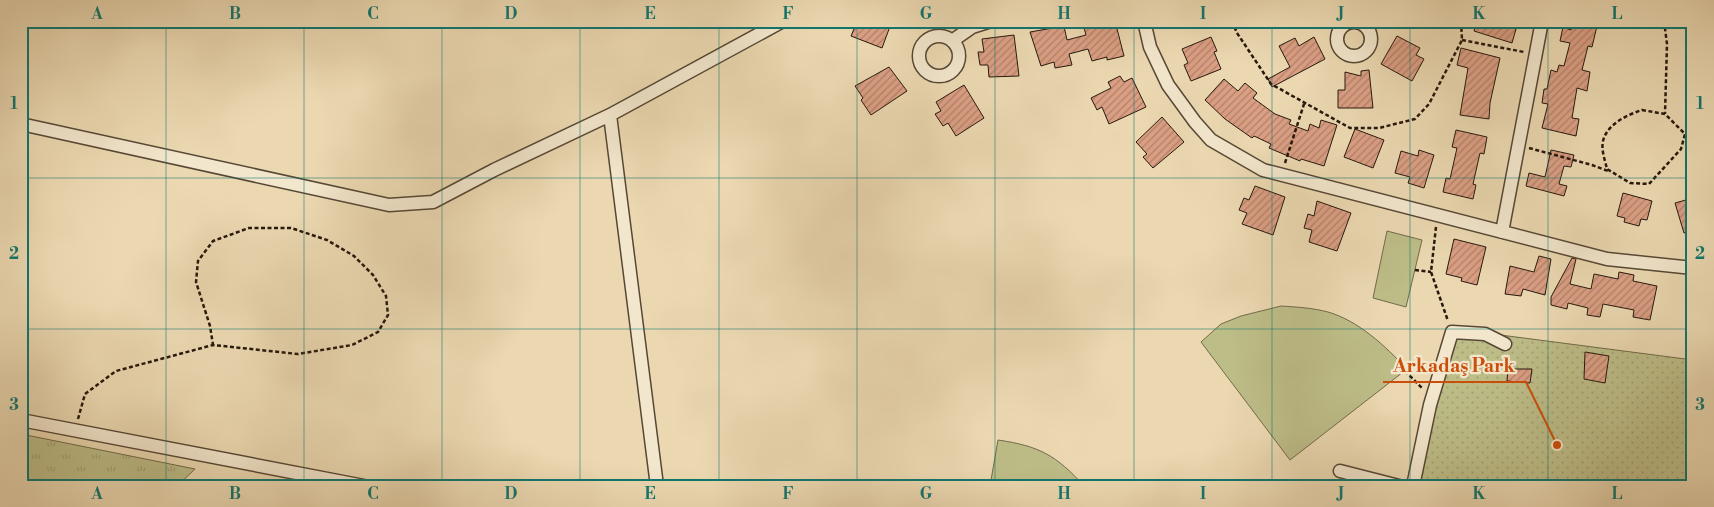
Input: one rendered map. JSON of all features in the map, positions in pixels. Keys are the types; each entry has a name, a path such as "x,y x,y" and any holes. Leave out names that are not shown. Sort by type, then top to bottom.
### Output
{"lane":[{"path":"21,124 389,205 433,202 494,170 610,115 783,21"},
{"path":"952,41 972,26 991,21"},
{"path":"1144,21 1150,47 1168,85 1200,128 1211,140 1264,170 1607,259 1693,268"},
{"path":"1502,232 1542,21"},
{"path":"610,115 657,486"},
{"path":"1413,486 1432,400 1452,332 1485,334 1505,344"},
{"path":"21,420 364,486"},
{"path":"1340,471 1399,486"}],"path":[{"path":"1232,21 1234,28 1271,84 1350,128 1379,128 1415,119 1429,104 1462,40 1461,21"},
{"path":"1234,28 1238,21"},
{"path":"1664,21 1667,44 1665,114"},
{"path":"1462,40 1536,55"},
{"path":"1282,174 1304,104"},
{"path":"1685,134 1681,149 1649,184 1630,183 1607,169 1603,152 1603,140 1613,126 1629,115 1642,110 1665,114 1685,134 1693,139"},
{"path":"1518,145 1592,165 1618,176"},
{"path":"1437,215 1431,272 1452,332"},
{"path":"75,430 85,394 116,371 213,345 298,354 352,345 378,332 388,314 386,296 373,275 354,256 327,240 291,228 249,228 213,241 198,261 196,282 210,326 213,345"},
{"path":"1415,270 1431,272"},
{"path":"1405,371 1432,400"}],"green space":[{"path":"1387,231 1422,240 1406,307 1373,298"},
{"path":"1281,306 1328,312 1350,321 1381,343 1407,369 1290,460 1201,342 1221,324 1241,316"},
{"path":"1462,330 1693,360 1693,486 1413,486 1452,332"},
{"path":"21,434 195,469 177,486 21,486"},
{"path":"998,440 1025,445 1046,454 1065,467 1084,486 990,486"}],"building":[{"path":"868,21 892,21 882,48 851,36 857,22 866,26"},
{"path":"1082,21 1115,21 1124,56 1107,60 1107,57 1092,61 1088,49 1069,54 1072,65 1055,68 1054,62 1041,66 1030,32 1064,26 1067,40 1086,35"},
{"path":"1477,21 1491,21 1516,29 1512,43 1474,31"},
{"path":"1574,21 1597,26 1592,47 1588,46 1582,70 1590,72 1587,91 1577,88 1572,118 1579,119 1576,136 1542,128 1548,104 1542,103 1544,89 1547,89 1551,70 1557,72 1559,65 1564,66 1570,43 1560,41 1563,27 1571,30"},
{"path":"1014,35 1019,76 989,77 988,65 980,65 978,52 984,52 982,39"},
{"path":"1397,36 1420,48 1416,55 1424,59 1412,81 1381,64"},
{"path":"1211,37 1217,51 1214,52 1221,69 1191,81 1184,65 1188,63 1182,49"},
{"path":"1314,37 1325,59 1272,87 1268,79 1290,67 1279,46 1295,38 1299,46"},
{"path":"1461,48 1500,58 1490,103 1489,119 1460,115 1468,68 1457,65"},
{"path":"889,67 907,91 871,115 861,100 863,98 855,86"},
{"path":"1369,70 1373,108 1338,108 1338,90 1345,90 1345,72 1361,76 1361,71"},
{"path":"1120,76 1124,82 1132,78 1146,107 1109,124 1102,107 1097,110 1091,98 1111,88 1108,82"},
{"path":"1224,79 1238,91 1245,83 1257,93 1253,98 1275,114 1291,120 1289,124 1308,131 1310,124 1319,128 1321,120 1337,125 1324,166 1301,159 1300,161 1269,148 1271,144 1254,136 1252,138 1225,119 1205,100"},
{"path":"964,85 984,118 956,136 948,123 943,126 935,114 941,111 936,102"},
{"path":"1162,117 1184,142 1153,168 1143,157 1147,154 1136,142"},
{"path":"1355,129 1384,140 1373,168 1344,157"},
{"path":"1456,130 1487,137 1484,154 1480,153 1473,184 1476,185 1473,199 1443,192 1446,178 1450,179 1457,148 1452,147"},
{"path":"1419,150 1434,155 1424,188 1408,183 1410,177 1395,173 1401,151 1418,156"},
{"path":"1551,150 1574,155 1571,167 1564,166 1559,184 1567,186 1564,196 1526,186 1529,173 1545,177"},
{"path":"1255,186 1285,197 1273,235 1242,224 1247,213 1239,210 1244,198 1249,200"},
{"path":"1623,193 1652,201 1647,220 1641,219 1639,226 1624,222 1625,218 1617,216"},
{"path":"1693,198 1693,230 1684,233 1675,203"},
{"path":"1317,201 1351,213 1337,251 1309,242 1312,230 1304,228 1308,214 1314,216"},
{"path":"1454,239 1486,247 1477,285 1461,281 1462,278 1446,274"},
{"path":"1539,256 1551,259 1545,295 1523,289 1521,296 1505,294 1510,266 1534,272"},
{"path":"1572,258 1576,259 1570,284 1591,289 1594,274 1618,279 1619,272 1634,275 1633,281 1657,286 1650,320 1633,317 1634,310 1603,304 1600,317 1587,315 1588,308 1568,303 1567,309 1551,305 1551,297"},
{"path":"1585,352 1609,356 1605,383 1584,379"},
{"path":"1508,369 1532,369 1530,383 1507,381"}],"place":[{"name":"Arkadaş Park","path":"1557,445"}]}
